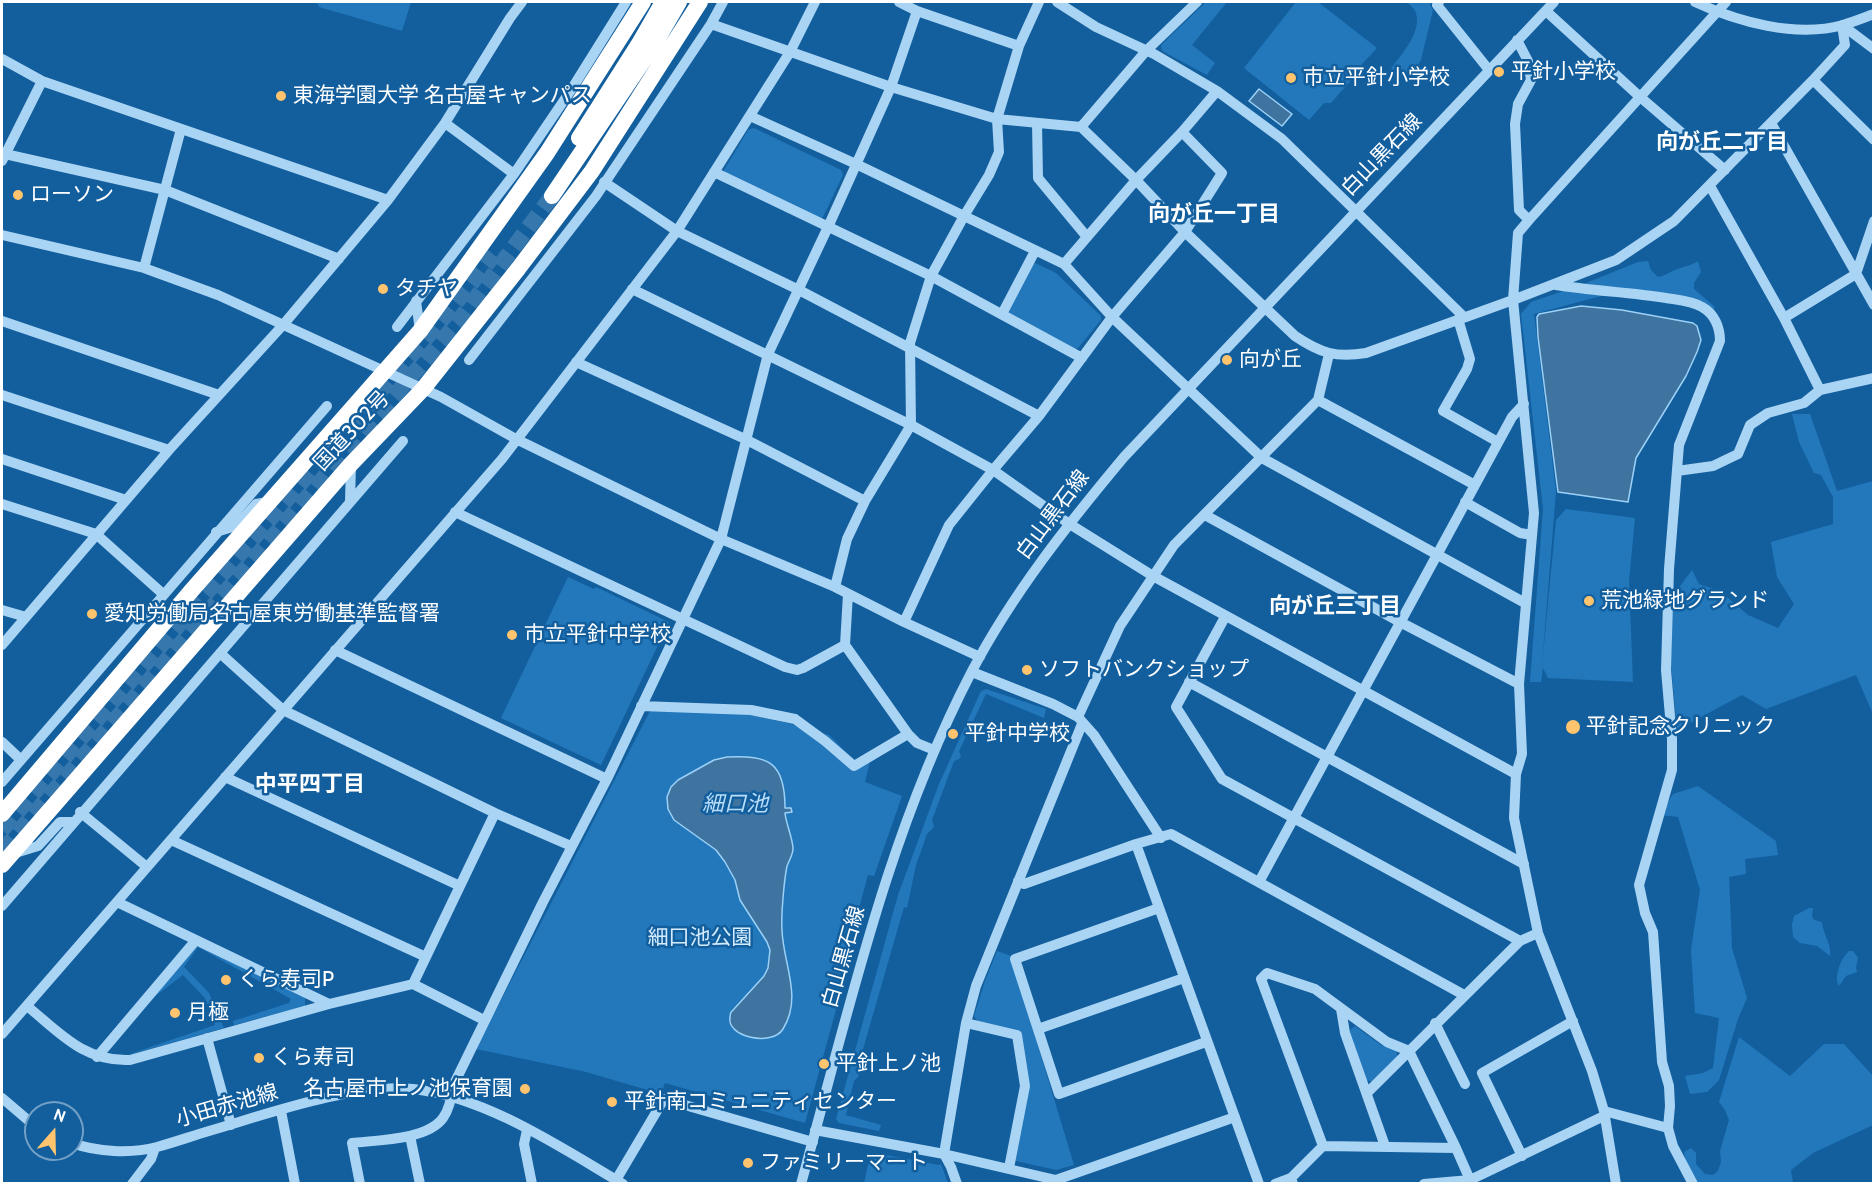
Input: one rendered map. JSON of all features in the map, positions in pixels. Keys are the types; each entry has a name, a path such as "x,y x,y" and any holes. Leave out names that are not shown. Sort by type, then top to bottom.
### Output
{"highway":[{"name":"国道302号","path":"2,814 192,590 420,331 547,153 643,2"},
{"path":"663,2 547,194 654,45 679,2"},
{"name":"国道302号","path":"6,860 351,465 423,389 592,171 700,2"}],"street":[{"path":"2,645 169,450 283,325 388,200 445,123 522,2"},
{"path":"397,327 514,174 573,87 624,2"},
{"path":"470,360 596,196 711,24 723,2"},
{"path":"2,1034 502,459 677,231 790,52 815,2"},
{"path":"899,2 917,11 1018,46"},
{"path":"835,587 847,539 910,425 910,343 931,276 989,175 999,152 997,119 1018,46 1039,2"},
{"path":"1057,2 1096,27 1146,51 1216,91 1282,139 1461,318 1470,360 1443,411 1498,442"},
{"path":"1081,127 1146,51 1197,2"},
{"path":"1439,2 1437,5 1490,70"},
{"name":"白山黒石線","path":"801,1184 883,887 911,806 934,750 972,672 1035,570 1068,523 1124,457 1554,2"},
{"path":"1695,2 1717,12 1778,28 1819,29 1842,26 1874,14"},
{"path":"1616,1184 1604,1113 1592,1071 1538,933 1514,818 1516,774 1521,754 1519,684 1534,513 1513,300 1518,233 1638,96 1726,2"},
{"path":"360,1184 352,1143 410,1136 424,1132 442,1119 452,1097 453,1086 484,1020 607,779 684,619 721,538 768,354 891,87 917,11"},
{"path":"1546,11 1638,96 1725,170"},
{"path":"711,24 891,87 997,119 1081,127 1185,232 1294,336 1311,347 1329,354 1349,356 1366,353 1616,260 1674,221 1813,80 1845,45 1842,26"},
{"path":"1842,26 1874,49"},
{"path":"1517,40 1528,61 1532,80 1518,104 1515,124 1519,210 1529,220"},
{"path":"2,59 42,81 388,200"},
{"path":"1813,80 1874,140"},
{"path":"42,81 3,158 165,190 339,259"},
{"path":"1064,264 1216,91"},
{"path":"750,116 1064,264 1112,317 1262,458 1525,603"},
{"path":"445,123 514,174"},
{"path":"1036,123 1038,178 1087,237"},
{"path":"1771,123 1874,305"},
{"path":"144,268 181,129"},
{"path":"904,622 950,525 1039,416 1112,317 1185,232 1222,173 1182,132"},
{"path":"714,172 931,276 1082,358"},
{"path":"604,182 677,231 799,290 1039,416"},
{"path":"1710,186 1784,318 1820,390"},
{"path":"1784,318 1856,274 1874,221"},
{"path":"2,234 144,268 218,295 423,389 516,439 721,538 835,587 980,657"},
{"path":"1002,314 1035,251"},
{"path":"518,269 534,277"},
{"path":"1554,284 1688,302 1702,307 1713,316 1720,328 1720,341 1679,445 1669,569 1666,670 1672,739 1672,770 1639,885 1645,913 1653,933 1662,1062 1669,1086 1668,1128 1673,1146 1694,1184"},
{"path":"632,289 910,425 993,470 1068,523 1153,576 1516,774"},
{"path":"416,301 420,331"},
{"path":"2,321 219,395"},
{"path":"957,1184 944,1154 966,1023 976,986 1080,721 1120,626 1174,545 1318,400 1329,354"},
{"path":"576,362 745,440 866,501"},
{"path":"1677,471 1713,466 1738,454 1750,425 1768,413 1804,403 1820,390 1874,378"},
{"path":"2,394 169,450"},
{"path":"1318,400 1475,485"},
{"path":"1259,882 1498,442 1512,417 1524,404"},
{"path":"2,782 327,406"},
{"path":"2,906 80,812 403,441"},
{"path":"2,459 126,500"},
{"path":"350,502 351,465"},
{"path":"216,532 237,526 256,504 271,501"},
{"path":"1466,502 1520,533 1532,534"},
{"path":"2,504 96,534 163,594"},
{"path":"455,512 785,668 803,668 845,645"},
{"path":"1205,515 1400,622 1519,684"},
{"path":"848,594 845,645 908,734 917,743 934,750"},
{"path":"2,610 26,617"},
{"path":"1225,616 1176,707 1222,779 1520,941"},
{"path":"335,650 607,779"},
{"path":"220,653 284,710 495,813 571,846"},
{"path":"972,672 1053,704 1080,721 1094,735 1161,838"},
{"path":"1189,682 1524,864"},
{"path":"641,706 751,710 795,719 854,766 908,734"},
{"path":"2,742 20,759"},
{"path":"225,777 460,885"},
{"path":"80,812 147,867"},
{"path":"413,984 495,813"},
{"path":"6,860 38,846 60,822 72,822"},
{"path":"1018,881 1024,884 1136,844 1171,834 1464,995"},
{"path":"171,840 426,957"},
{"path":"1136,844 1259,1184"},
{"path":"117,902 329,1004"},
{"path":"1159,908 1015,959 1059,1094 1206,1042"},
{"path":"1367,1093 1520,941 1538,933"},
{"path":"97,1057 196,940"},
{"path":"1323,1146 1262,980 1267,973 1315,989 1387,1042 1409,1051 1470,1180"},
{"path":"1038,1029 1184,978"},
{"path":"27,1005 81,1050 114,1061 130,1060 329,1004 413,984 484,1020"},
{"path":"1341,1009 1345,1033 1385,1146"},
{"path":"1522,1155 1482,1073 1573,1021"},
{"path":"966,1023 1017,1035 1025,1086 1009,1168"},
{"path":"1435,1023 1465,1084"},
{"path":"207,1038 231,1125"},
{"name":"小田赤池線","path":"84,1146 121,1150 155,1148 281,1111 358,1092 411,1089 472,1102 619,1182"},
{"path":"2,1098 24,1117"},
{"path":"619,1182 664,1099 813,1142"},
{"path":"281,1111 295,1184"},
{"path":"1424,1184 1470,1180 1604,1113 1668,1128"},
{"path":"815,1130 1009,1168 1030,1178 1056,1180 1235,1117"},
{"path":"527,1130 525,1144 531,1184"},
{"path":"410,1136 420,1184"},
{"path":"1275,1184 1292,1181 1323,1146 1456,1148"},
{"path":"132,1184 151,1159 155,1148"}],"green space":[{"path":"311,2 411,2 402,31 319,7 318,4"},
{"path":"1206,2 1227,2 1192,45 1215,63 1207,75 1162,51 1161,45"},
{"path":"1296,2 1318,2 1377,48 1350,77 1352,79 1331,103 1324,103 1309,120 1244,68"},
{"path":"1407,2 1432,2 1430,5 1433,10 1421,60 1409,83 1391,69 1410,43 1416,28 1416,13"},
{"path":"754,128 841,170 843,175 823,217 819,219 725,175 724,170 748,130"},
{"name":"荒池緑地グランド","path":"1648,261 1651,270 1658,277 1698,261 1701,272 1694,283 1694,289 1715,307 1713,311 1627,289 1534,314 1556,491 1542,665 1556,520 1566,509 1635,518 1629,581 1633,682 1548,678 1543,668 1541,682 1530,682 1543,509 1521,314 1531,302 1638,262"},
{"path":"1035,263 1056,273 1101,316 1101,320 1075,349 1009,314 1008,308 1031,265"},
{"path":"1792,414 1810,414 1837,491 1873,481 1873,714 1856,675 1766,709 1742,695 1677,730 1671,665 1672,597 1692,570 1699,584 1720,591 1748,615 1778,628 1794,604 1777,577 1771,542 1833,524 1833,497 1821,475 1814,473 1799,442"},
{"path":"568,577 594,589 596,587 669,622 601,765 501,718"},
{"path":"986,689 1046,709 1044,718 986,694 959,751 961,756 954,761 932,820 934,827 927,834 916,865 907,908 904,907 857,1070 859,1076 854,1081 846,1115 881,1125 879,1131 839,1123 836,1119 898,895 939,784 981,691"},
{"name":"細口池公園","path":"650,711 742,713 829,735 861,767 870,761 865,782 902,796 874,876 868,875 847,953 851,955 805,1123 665,1083 661,1094 586,1072 476,1049"},
{"path":"1698,786 1776,841 1778,855 1745,859 1746,874 1729,877 1732,948 1747,998 1719,1080 1707,1092 1690,1094 1685,1076 1703,1073 1713,1068 1719,1018 1695,1013 1691,950 1700,890 1678,817 1660,815 1673,794"},
{"path":"1813,908 1814,920 1822,922 1830,947 1830,956 1817,946 1800,943 1793,937 1794,916"},
{"path":"200,946 305,997 305,1006 234,1025 233,1021 289,1003 291,999 198,947 184,967 209,993 224,1028 124,1056 215,1025 205,998 183,975 150,1000 196,947"},
{"path":"997,951 1011,956 1074,1165 1056,1170 1016,1161 1013,1157 1029,1084 1020,1032 978,1022 974,1016"},
{"path":"1849,951 1853,951 1858,958 1857,972 1846,976 1839,986 1838,970 1841,961"},
{"path":"1355,1026 1381,1045 1396,1050 1398,1059 1374,1082 1365,1080 1347,1032"},
{"path":"1739,1037 1790,1076 1824,1044 1844,1044 1873,1076 1873,1125 1813,1153 1791,1170 1793,1183 1697,1183 1686,1165 1684,1152 1691,1148 1696,1153 1696,1164 1705,1174 1713,1175 1718,1171 1721,1162 1720,1151 1729,1120 1719,1102"},
{"path":"886,1155 941,1164 948,1183 864,1183 870,1156 885,1159"}],"water":[{"path":"1259,89 1292,114 1282,126 1249,101"},
{"path":"1581,306 1622,310 1693,323 1697,326 1701,340 1686,376 1636,458 1628,502 1558,492 1537,317 1539,314"},
{"name":"細口池","path":"727,757 754,758 772,765 782,781 785,808 791,808 792,812 785,813 793,849 786,872 782,924 792,993 791,1005 789,1017 783,1029 770,1038 742,1034 735,1030 730,1017 731,1012 764,976 768,968 770,950 767,942 740,900 735,880 725,862 716,850 674,820 668,809 667,797 671,787 678,780 714,760"}],"tunnel":[{"path":"2,851 457,323 552,196"},
{"path":"2,830 446,315 494,255"}],"place":[{"name":"平針小学校","path":"1499,72"},
{"name":"市立平針小学校","path":"1291,78"},
{"name":"東海学園大学 名古屋キャンパス","path":"281,96"},
{"name":"ローソン","path":"18,195"},
{"name":"タチヤ","path":"383,289"},
{"name":"向が丘","path":"1227,360"},
{"name":"荒池緑地グランド","path":"1589,601"},
{"name":"愛知労働局名古屋東労働基準監督署","path":"92,614"},
{"name":"市立平針中学校","path":"512,635"},
{"name":"ソフトバンクショップ","path":"1027,670"},
{"name":"平針記念クリニック","path":"1573,727"},
{"name":"平針中学校","path":"953,734"},
{"name":"くら寿司P","path":"226,980"},
{"name":"月極","path":"175,1013"},
{"name":"くら寿司","path":"259,1058"},
{"name":"平針上ノ池","path":"824,1064"},
{"name":"名古屋市上ノ池保育園","path":"525,1089"},
{"name":"平針南コミュニティセンター","path":"612,1102"},
{"name":"ファミリーマート","path":"748,1163"}],"district":[{"name":"向が丘二丁目","path":"1722,143"},
{"name":"向が丘一丁目","path":"1214,215"},
{"name":"向が丘三丁目","path":"1335,607"},
{"name":"中平四丁目","path":"310,785"}]}
